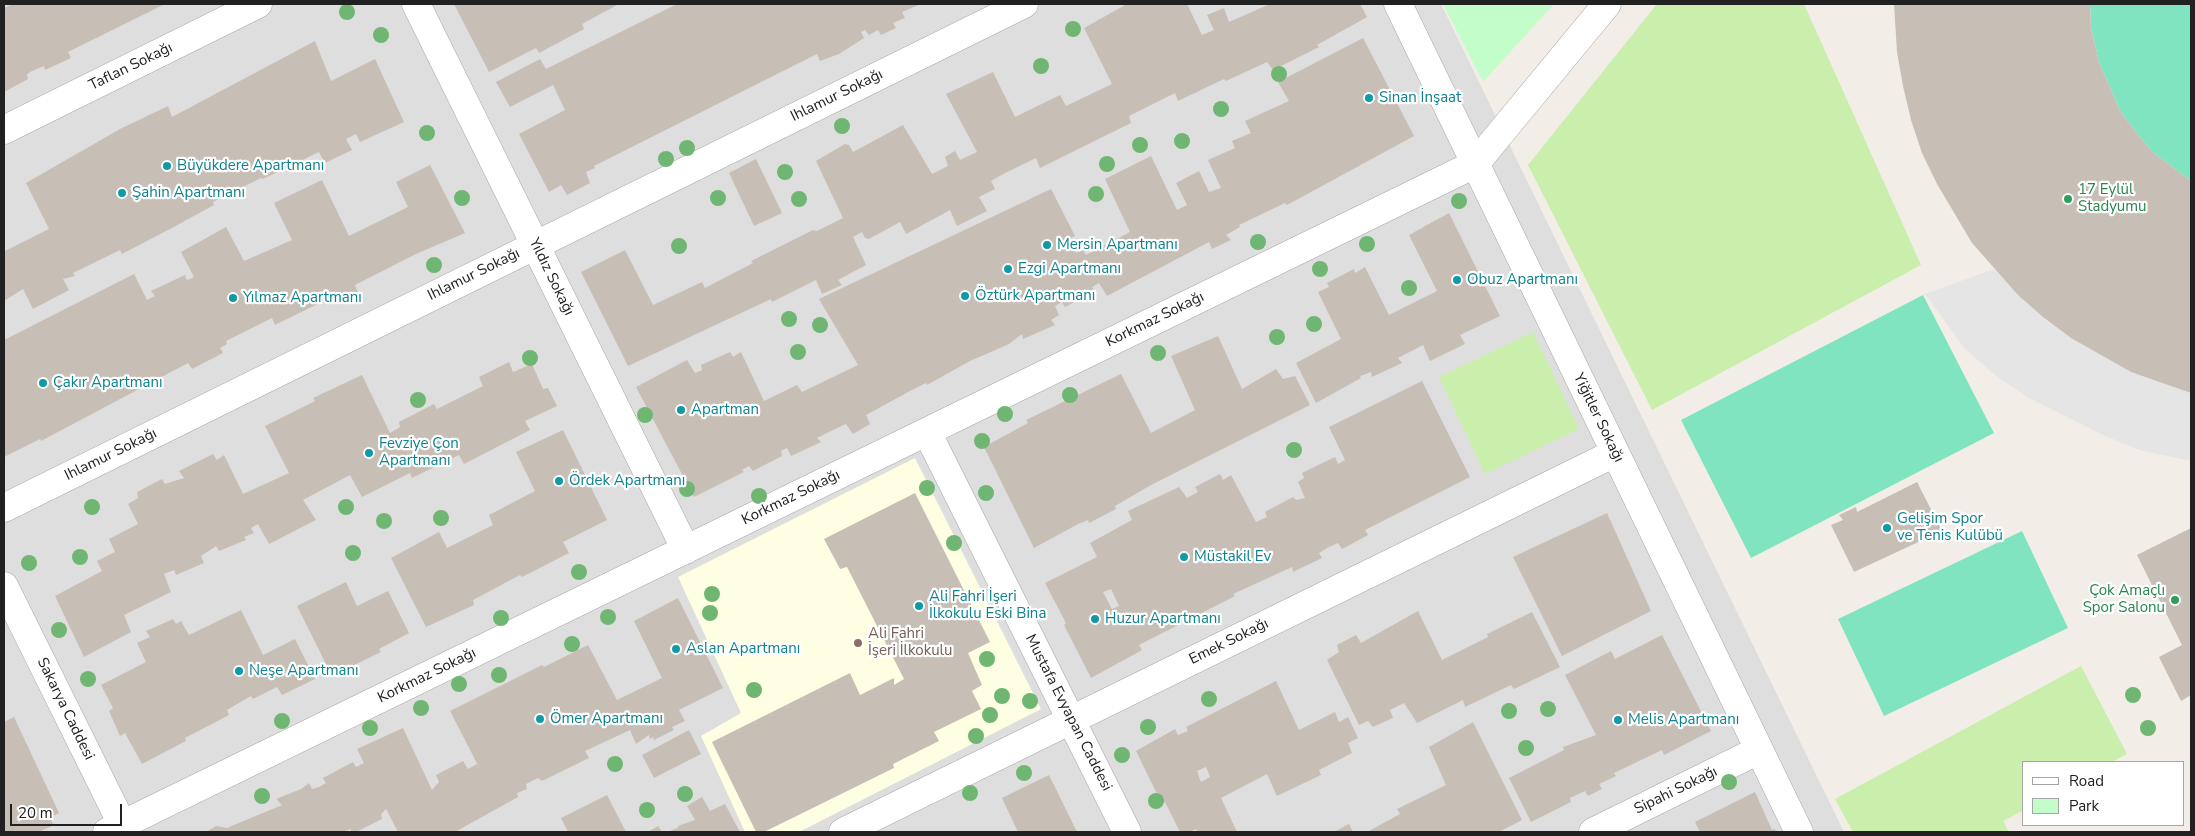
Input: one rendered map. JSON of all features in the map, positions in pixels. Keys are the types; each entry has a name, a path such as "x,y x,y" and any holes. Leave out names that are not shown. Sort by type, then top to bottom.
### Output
{"street":[{"name":"Taflan Sokağı","path":"4,130 258,4"},
{"name":"Yıldız Sokağı","path":"416,4 686,550"},
{"name":"Ihlamur Sokağı","path":"4,508 1024,4"},
{"name":"Yiğitler Sokağı","path":"1398,4 1799,832"},
{"path":"1475,164 1607,4"},
{"name":"Korkmaz Sokağı","path":"118,830 1475,164"},
{"name":"Mustafa Evyapan Caddesi","path":"927,432 1127,832"},
{"name":"Emek Sokağı","path":"843,832 1615,453"},
{"name":"Sakarya Caddesi","path":"4,586 118,830"},
{"name":"Sipahi Sokağı","path":"1592,832 1759,750"}],"shaded area":[{"path":"4,4 1441,4 1844,832 4,832"},
{"path":"1994,269 2043,317 2071,338 2131,372 2191,393 2191,461 2139,450 2101,434 2029,398 1996,376 1965,349 1925,294"},
{"name":"Ali Fahri İşeri İlkokulu","path":"915,458 1041,709 799,832 745,832 701,736 741,713 678,577"}],"green space":[{"path":"1443,4 1554,4 1483,82"},
{"path":"1657,4 1804,4 1921,265 1652,410 1528,165"},
{"name":"17 Eylül Stadyumu","path":"2090,4 2191,4 2191,181 2154,153 2120,111 2099,62 2091,28"},
{"path":"1923,295 1994,433 1751,558 1681,420"},
{"path":"1533,332 1579,429 1485,474 1439,377"},
{"path":"2022,531 2068,628 1884,716 1838,619"},
{"path":"2081,666 2127,754 2114,761 2022,761 2022,811 2003,821 2009,832 1853,832 1835,799"}],"building":[{"path":"13,4 165,4 68,52 71,58 45,70 44,66 32,71 27,74 28,79 4,92 4,8"},
{"path":"454,4 619,4 582,24 584,29 539,53 536,48 489,72"},
{"path":"677,4 921,4 902,12 905,18 893,23 896,28 881,35 878,30 869,35 865,30 861,32 864,38 839,54 820,61 817,54 594,166 595,168 586,172 590,183 567,195 561,185 549,192 519,134 565,110 553,85 510,107 496,82 540,59 546,69"},
{"path":"1127,4 1187,4 1202,35 1214,30 1207,15 1224,8 1229,22 1270,4 1360,4 1367,17 1317,45 1319,47 1273,70 1267,62 1226,81 1224,79 1178,101 1175,93 1129,116 1131,123 1040,168 1036,158 1005,173 991,181 995,189 979,197 987,211 957,226 950,210 906,234 900,222 869,239 865,238 862,232 853,237 866,265 838,280 842,285 822,294 816,280 772,302 771,299 628,366 581,272 625,250 653,305 702,282 705,288 753,263 751,261 813,230 817,231 843,218 816,161 845,144 849,145 853,152 903,125 932,174 948,166 945,157 955,151 960,160 977,152 946,94 993,72 1015,117 1060,95 1066,106 1112,84 1084,28"},
{"name":"17 Eylül Stadyumu","path":"1894,4 2090,4 2091,28 2099,62 2120,111 2154,153 2191,181 2191,393 2131,372 2071,338 2018,295 1972,243 1937,184 1922,153 1911,120 1897,52"},
{"path":"1363,38 1414,136 1287,205 1285,203 1239,225 1240,227 1226,235 1231,240 1212,249 1209,242 1107,296 1099,283 1092,287 1095,291 1065,307 1062,302 1055,306 1059,315 1051,320 1055,325 1023,339 1022,334 1009,344 970,361 927,385 926,383 910,391 866,415 870,424 853,434 846,424 817,438 821,442 791,456 787,448 781,451 782,456 753,471 749,466 742,470 744,472 694,497 636,387 687,360 695,373 702,370 701,365 730,352 733,357 741,352 764,401 797,385 802,392 858,365 819,299 1051,189 1075,236 1067,240 1076,253 1083,250 1086,255 1130,232 1105,179 1151,156 1177,210 1187,205 1176,183 1199,171 1209,192 1221,188 1208,160 1235,148 1232,141 1251,133 1245,121 1289,101 1278,82"},
{"path":"315,41 331,81 375,59 404,122 360,142 356,134 346,139 352,150 325,163 319,152 213,202 214,205 122,254 120,250 73,273 75,276 63,279 69,290 33,309 23,289 4,301 4,247 5,251 49,229 26,183 120,129 168,106 172,117"},
{"path":"756,159 782,213 754,226 729,173"},
{"path":"430,165 465,233 416,254 355,285 358,293 341,300 338,294 275,325 272,318 226,341 227,344 220,348 223,353 192,369 188,363 41,441 40,439 4,457 4,340 134,274 147,300 155,296 151,291 185,275 188,280 194,277 181,252 226,227 244,261 292,240 274,203 322,180 349,236 408,207 396,182"},
{"path":"1449,213 1500,316 1460,335 1465,344 1430,361 1423,345 1398,358 1402,363 1372,377 1371,372 1360,376 1361,378 1316,403 1296,363 1341,339 1318,292 1329,287 1327,283 1354,269 1355,273 1365,267 1389,315 1437,291 1409,235"},
{"path":"1218,336 1242,389 1276,369 1283,379 1295,376 1310,405 1151,485 1115,506 1116,509 1089,523 1088,520 1078,524 1034,548 984,447 1028,423 1026,420 1121,374 1151,433 1195,410 1171,356"},
{"path":"509,362 513,372 532,364 543,389 548,388 557,406 525,421 530,430 464,464 459,455 412,478 410,473 362,497 350,475 303,500 316,520 269,544 258,524 251,528 254,533 244,537 246,540 219,551 216,546 201,556 204,563 176,575 174,570 164,574 171,592 124,615 131,632 84,657 55,596 102,571 97,561 115,552 109,539 138,524 128,504 138,498 137,492 162,479 165,484 184,478 179,471 213,454 217,460 224,455 243,494 289,473 265,426 315,401 313,398 362,375 390,433 400,427 399,422 434,404 437,409 483,386 479,377"},
{"path":"1422,381 1470,477 1365,530 1368,535 1342,549 1338,543 1319,553 1322,558 1293,572 1292,567 1233,594 1235,596 1139,645 1142,650 1091,678 1045,583 1097,557 1090,543 1132,520 1128,511 1179,487 1187,498 1198,492 1195,487 1220,474 1223,480 1231,475 1256,522 1267,517 1265,512 1293,497 1296,500 1305,498 1298,482 1304,478 1302,473 1335,457 1338,464 1345,460 1329,427","holes":["1111,589 1119,606 1112,609 1103,592"]},
{"path":"563,430 607,520 563,542 569,553 522,577 520,575 473,600 474,605 426,627 391,558 439,532 447,548 493,525 489,515 535,491 516,452"},
{"name":"Gelişim Spor ve Tenis Kulübü","path":"1917,482 1942,531 1854,572 1831,525 1843,520 1839,515 1856,507 1857,512"},
{"path":"915,493 990,642 968,653 982,685 972,691 981,709 934,732 939,741 893,764 894,768 764,832 756,832 712,742 850,673 860,695 894,678 894,685 904,679 847,567 840,569 824,539"},
{"path":"1607,513 1651,611 1562,656 1513,557"},
{"name":"Çok Amaçlı Spor Salonu","path":"2191,528 2191,695 2181,701 2159,657 2182,645 2137,555"},
{"path":"346,582 357,606 388,591 409,633 379,649 381,652 332,676 297,606"},
{"path":"678,598 723,688 679,710 685,721 672,727 674,730 654,740 653,737 650,739 649,735 636,744 630,730 585,751 589,758 542,781 538,778 526,784 527,789 517,793 518,797 455,832 398,832 386,809 381,814 382,819 356,832 351,832 351,829 342,832 206,832 216,826 227,828 282,805 276,799 301,789 309,783 312,789 319,787 326,783 323,778 353,762 356,767 364,763 357,749 403,728 432,790 439,782 436,775 463,761 468,769 477,764 482,773 450,711 542,665 544,667 588,645 617,700 662,678 634,621"},
{"path":"241,610 263,655 295,639 315,679 282,695 277,687 253,699 251,696 227,710 229,715 185,738 186,741 142,764 125,733 120,736 109,711 113,708 101,685 146,662 137,643 150,637 146,631 173,619 176,624 181,621 189,635"},
{"path":"1418,611 1442,660 1488,637 1487,634 1532,612 1560,667 1514,689 1511,685 1465,707 1463,700 1417,723 1404,703 1390,710 1393,718 1373,727 1368,721 1359,725 1327,660 1339,652 1337,645 1356,635 1361,643"},
{"path":"1662,635 1711,731 1664,755 1662,750 1614,773 1616,776 1599,784 1602,789 1588,796 1585,791 1570,798 1571,802 1531,822 1509,778 1564,750 1563,747 1596,735 1565,675 1611,651 1615,659"},
{"path":"1276,681 1299,730 1335,712 1339,722 1348,717 1358,738 1348,743 1352,753 1319,770 1321,775 1277,796 1267,774 1221,798 1237,832 1198,832 1196,829 1190,832 1180,832 1165,802 1162,804 1136,751 1175,729 1178,735 1188,731 1186,727","holes":["1206,767 1210,777 1201,782 1197,771"]},
{"path":"14,717 59,813 49,818 54,825 39,832 4,832 4,722"},
{"path":"1473,722 1522,820 1499,832 1367,832 1400,814 1397,809 1446,785 1429,747"},
{"path":"689,730 701,754 654,778 642,755"},
{"path":"1049,775 1077,832 1018,832 1002,798"},
{"path":"1755,792 1772,830 1775,829 1776,832 1700,832 1695,822"},
{"path":"607,795 626,832 568,832 561,818"},
{"path":"702,797 710,811 725,804 740,832 668,832 695,820 687,806"},
{"path":"1349,824 1353,832 1334,832"},
{"path":"658,826 662,832 648,832"}],"place":[{"name":"Sinan İnşaat","path":"1369,98"},
{"name":"Büyükdere Apartmanı","path":"167,166"},
{"name":"Şahin Apartmanı","path":"122,193"},
{"name":"17 Eylül Stadyumu","path":"2068,199"},
{"name":"Mersin Apartmanı","path":"1047,245"},
{"name":"Ezgi Apartmanı","path":"1008,269"},
{"name":"Obuz Apartmanı","path":"1457,280"},
{"name":"Öztürk Apartmanı","path":"965,296"},
{"name":"Yılmaz Apartmanı","path":"233,298"},
{"name":"Çakır Apartmanı","path":"43,383"},
{"name":"Apartman","path":"681,410"},
{"name":"Fevziye Çon Apartmanı","path":"369,453"},
{"name":"Ördek Apartmanı","path":"559,481"},
{"name":"Gelişim Spor ve Tenis Kulübü","path":"1887,528"},
{"name":"Müstakil Ev","path":"1184,557"},
{"name":"Çok Amaçlı Spor Salonu","path":"2175,600"},
{"name":"Ali Fahri İşeri İlkokulu Eski Bina","path":"919,606"},
{"name":"Huzur Apartmanı","path":"1095,619"},
{"name":"Ali Fahri İşeri İlkokulu","path":"858,643"},
{"name":"Aslan Apartmanı","path":"676,649"},
{"name":"Neşe Apartmanı","path":"239,671"},
{"name":"Ömer Apartmanı","path":"540,719"},
{"name":"Melis Apartmanı","path":"1618,720"}]}
